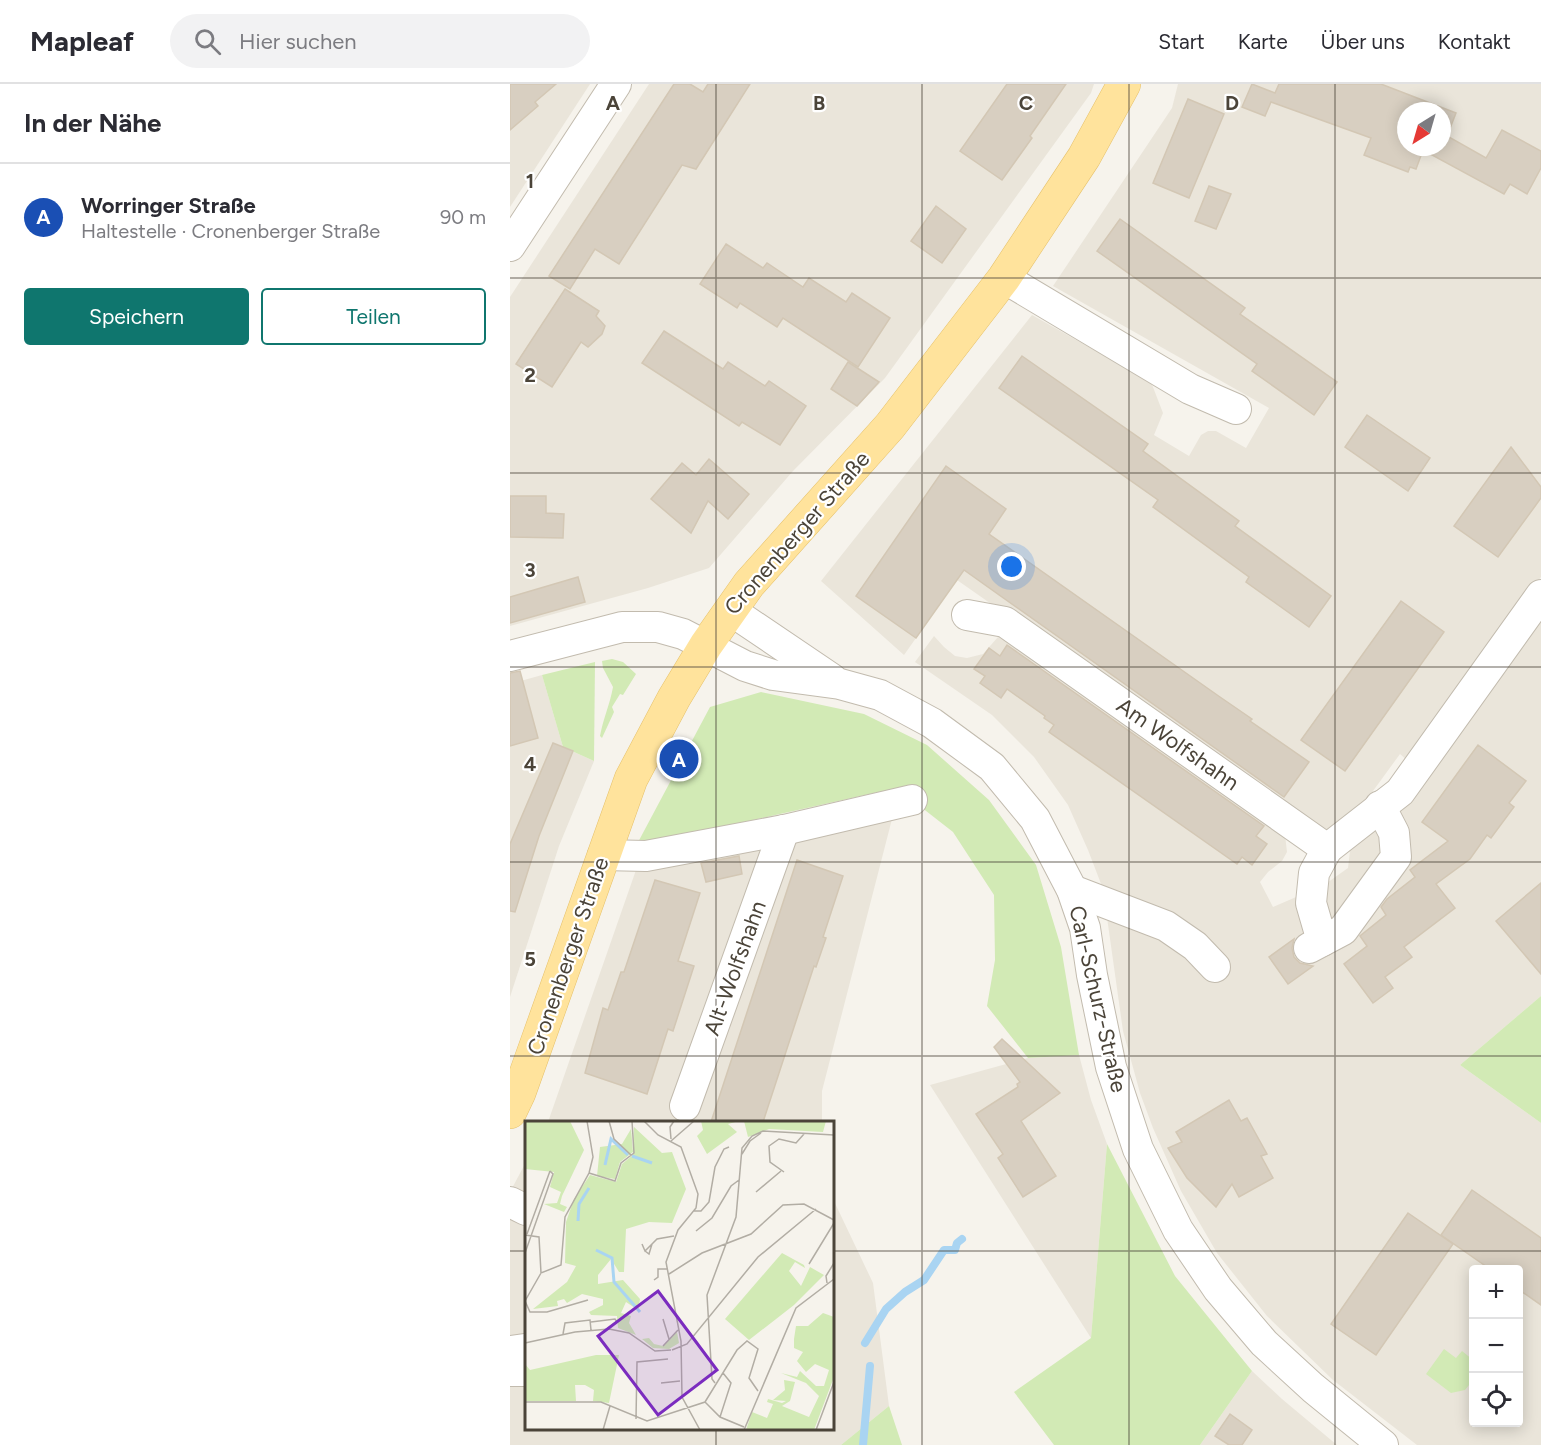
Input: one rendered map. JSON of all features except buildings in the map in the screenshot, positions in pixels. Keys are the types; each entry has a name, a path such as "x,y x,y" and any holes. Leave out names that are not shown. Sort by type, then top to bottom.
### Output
{"main road":[{"name":"Cronenberger Straße","path":"510,1112 519,1093 631,779 666,712 706,645 770,559 890,426 1004,278 1084,157 1124,84"}],"street":[{"path":"510,246 615,84"},
{"path":"1004,278 1190,389 1236,409"},
{"path":"1380,806 1394,834 1396,857 1343,930 1316,944 1311,903 1314,873 1327,849 1380,806 1400,792 1541,595"},
{"name":"Carl-Schurz-Straße","path":"730,610 789,652 840,684"},
{"name":"Am Wolfshahn","path":"967,615 1005,622 1327,849"},
{"name":"Carl-Schurz-Straße","path":"510,656 612,629 651,625 683,634 745,666 772,675 840,684 880,695 932,723 992,767 1035,819 1072,890 1085,928 1111,1067 1138,1149 1178,1230 1218,1289 1264,1343 1313,1388 1383,1445"},
{"path":"603,855 646,856 784,830 912,800"},
{"name":"Alt-Wolfshahn","path":"685,1106 784,830"},
{"name":"Carl-Schurz-Straße","path":"1072,890 1166,926 1195,946 1215,967"},
{"path":"510,1202 525,1210"},
{"path":"510,1351 525,1348"}],"shaded area":[{"path":"510,84 590,84 510,207"},
{"path":"649,84 1094,84 1091,93 885,378 793,471 709,568 648,588 510,626 510,297"},
{"path":"1178,84 1541,84 1541,577 1408,761 1400,754 1373,791 1344,823 1333,829 1316,829 1306,825 957,580 904,655 821,581 1032,315 1151,382 1163,413 1154,435 1189,456 1201,435 1208,431 1216,431 1246,448 1269,408 1053,286 1172,108"},
{"path":"1541,618 1541,996 1460,1065 1541,1123 1541,1445 1417,1445 1333,1380 1267,1316 1217,1253 1181,1191 1153,1128 1140,1093 1123,1031 1103,889 1068,805 1034,757 992,715 915,662 934,636 955,656 967,658 983,654 998,637 1007,635 1285,835 1287,852 1282,861 1260,882 1273,907 1324,885 1348,868 1350,851 1398,808 1402,810"},
{"path":"542,675 563,747 594,761 559,846 510,997 510,684"},
{"path":"892,819 822,1091 822,1121 548,1121 636,870"},
{"path":"1079,1055 1091,1100 1107,1144 1091,1338 930,1085 1028,1058"},
{"path":"525,1164 525,1430 834,1430 834,1201 873,1283 889,1406 841,1445 510,1445 510,1192"},
{"path":"1252,1371 1282,1399 1337,1445 1200,1445"}],"green space":[{"path":"612,659 623,662 636,674 623,695 620,694 612,707 614,712 602,738 601,730 613,687 603,668 602,661"},
{"path":"595,662 594,761 563,747 542,675"},
{"path":"761,692 864,714 927,745 989,800 1036,865 1061,947 1079,1055 1028,1058 987,1006 995,960 994,895 953,832 912,800 883,791 636,846 710,707"},
{"path":"1541,996 1541,1123 1460,1065"},
{"path":"1107,1144 1175,1276 1252,1371 1200,1445 1054,1445 1014,1392 1091,1338"},
{"path":"1444,1349 1456,1358 1462,1351 1469,1357 1469,1385 1465,1390 1451,1393 1426,1374"},
{"path":"889,1406 902,1445 841,1445"}],"waterway":[{"path":"865,1343 886,1309 905,1292 924,1280 944,1250 955,1250 957,1243 962,1239"},
{"path":"863,1445 870,1366"}],"place":[{"name":"Worringer Straße","path":"679,759"}]}
